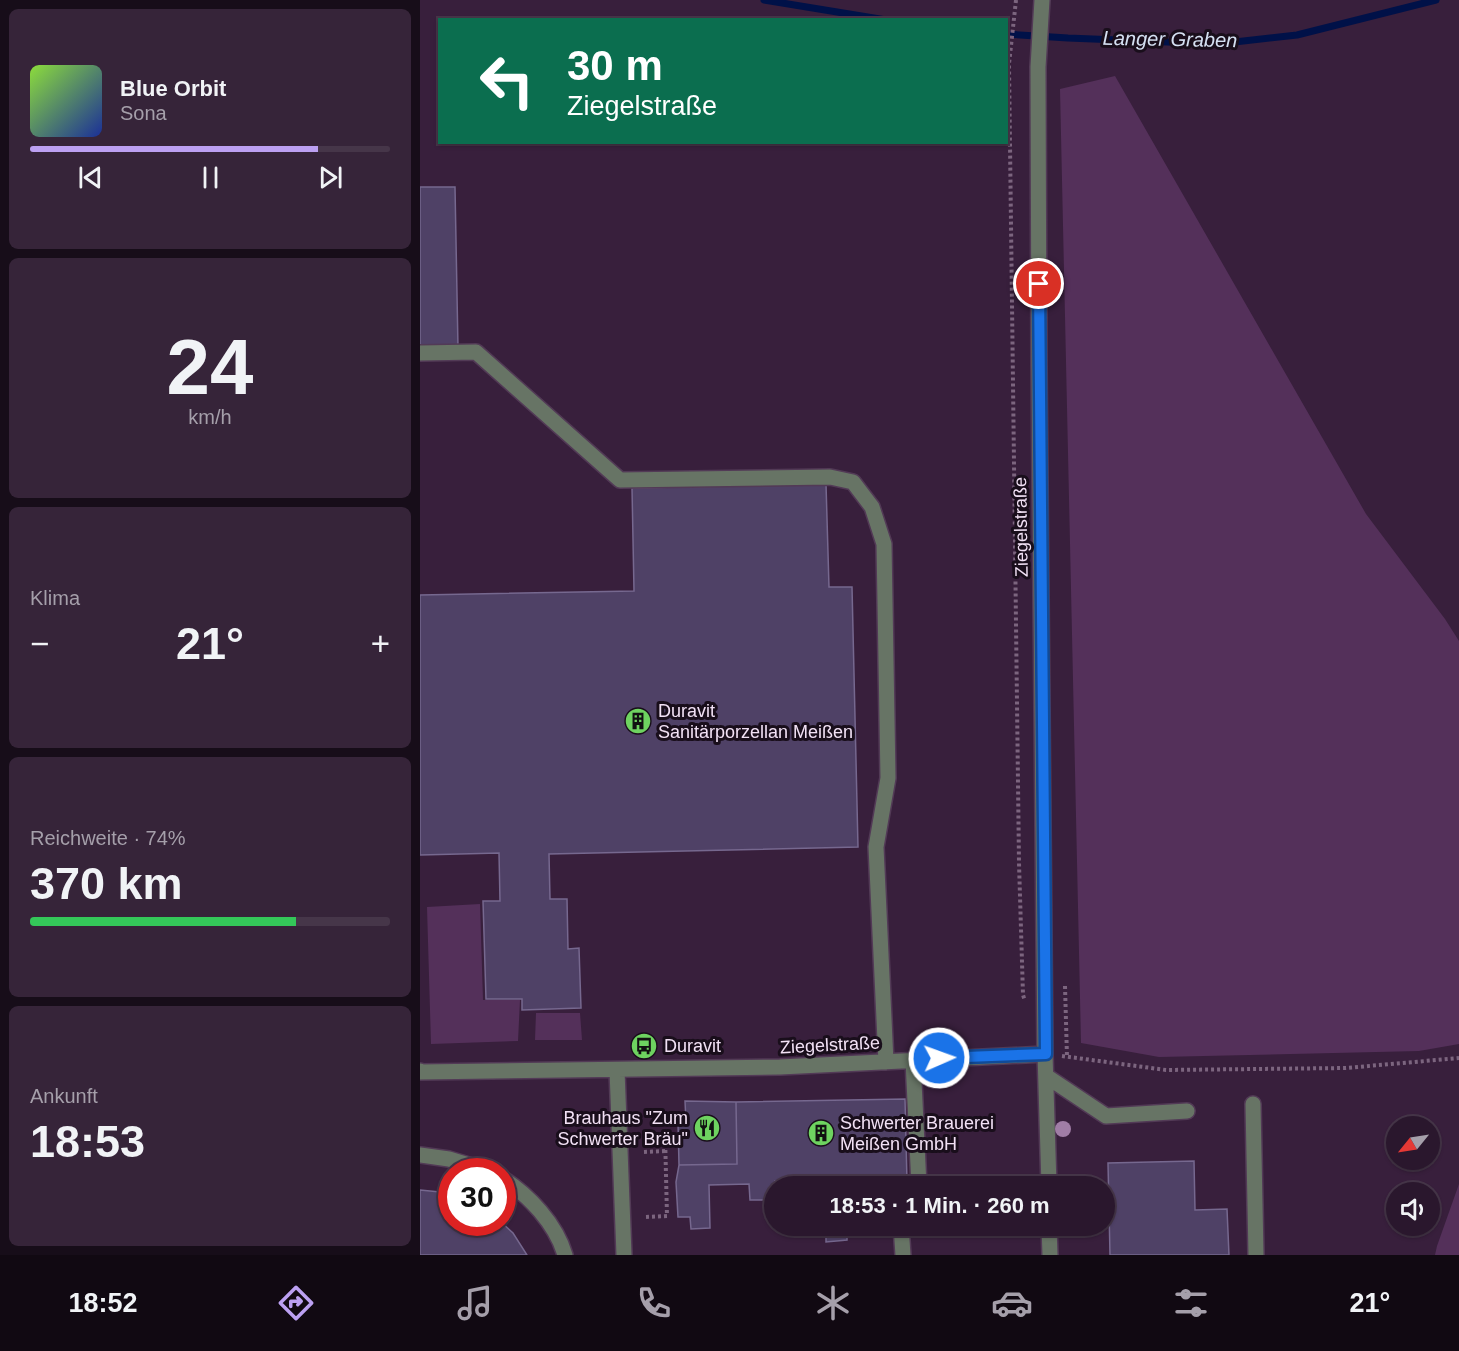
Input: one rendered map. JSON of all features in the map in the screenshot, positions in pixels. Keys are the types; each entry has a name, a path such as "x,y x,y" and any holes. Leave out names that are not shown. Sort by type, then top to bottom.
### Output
{"street":[{"name":"Ziegelstraße","path":"1042,0 1038,67 1049,1176"},
{"path":"420,353 476,352 620,480 830,477 853,482 872,507 884,544 888,778 876,847 886,1062"},
{"name":"Ziegelstraße","path":"420,1072 780,1067 1046,1054"},
{"path":"914,1060 919,1176"},
{"path":"617,1070 624,1255"},
{"path":"1046,1077 1106,1116 1186,1111"},
{"path":"1253,1104 1256,1255"},
{"path":"420,1155 442,1158"},
{"path":"516,1189 532,1201 550,1223 565,1255"},
{"path":"902,1236 903,1255"},
{"path":"1049,1236 1050,1255"}],"path":[{"path":"1016,0 1009,64 1018,863 1023,995 1027,1005"},
{"path":"1046,1054 1166,1070 1346,1068 1459,1058"},
{"path":"646,1217 667,1216 665,1134"},
{"path":"644,1152 666,1151"}],"shaded area":[{"path":"1115,76 1366,514 1459,641 1459,1044 1419,1051 1159,1057 1081,1043 1060,89"},
{"path":"480,904 483,1000 520,1000 518,1041 431,1044 427,907"},
{"path":"536,1013 580,1013 582,1040 535,1040"},
{"path":"1459,1184 1459,1255 1435,1255 1437,1246"}],"building":[{"path":"420,187 455,187 458,348 420,349"},
{"name":"Duravit Sanitärporzellan Meißen","path":"826,484 829,587 852,587 858,847 549,854 550,899 567,899 568,949 579,948 581,1008 522,1010 522,999 486,999 483,901 500,901 499,853 420,855 420,595 634,591 632,488"},
{"name":"Schwerter Brauerei Meißen GmbH","path":"905,1099 907,1176 764,1176 764,1200 750,1200 749,1184 709,1185 710,1228 691,1229 690,1217 678,1217 676,1182 679,1165 737,1164 736,1102"},
{"name":"Brauhaus \"Zum Schwerter Bräu\"","path":"685,1101 736,1102 737,1164 679,1165 678,1123 686,1122"},
{"path":"1194,1161 1195,1210 1227,1209 1229,1255 1110,1255 1110,1236 1115,1236 1115,1176 1108,1176 1108,1163"},
{"path":"420,1190 438,1192 438,1236 515,1236 527,1255 420,1255"},
{"path":"826,1236 847,1236 847,1240 826,1242"}],"waterway":[{"name":"Langer Graben","path":"764,0 874,18"},
{"name":"Langer Graben","path":"1008,34 1217,44 1297,35 1436,0"}],"place":[{"name":"Duravit Sanitärporzellan Meißen","path":"638,721"},
{"name":"Duravit","path":"644,1046"},
{"name":"Brauhaus \"Zum Schwerter Bräu\"","path":"707,1128"},
{"name":"Schwerter Brauerei Meißen GmbH","path":"821,1133"}],"route":[{"path":"939,1058 1046,1054 1039,284"}]}
